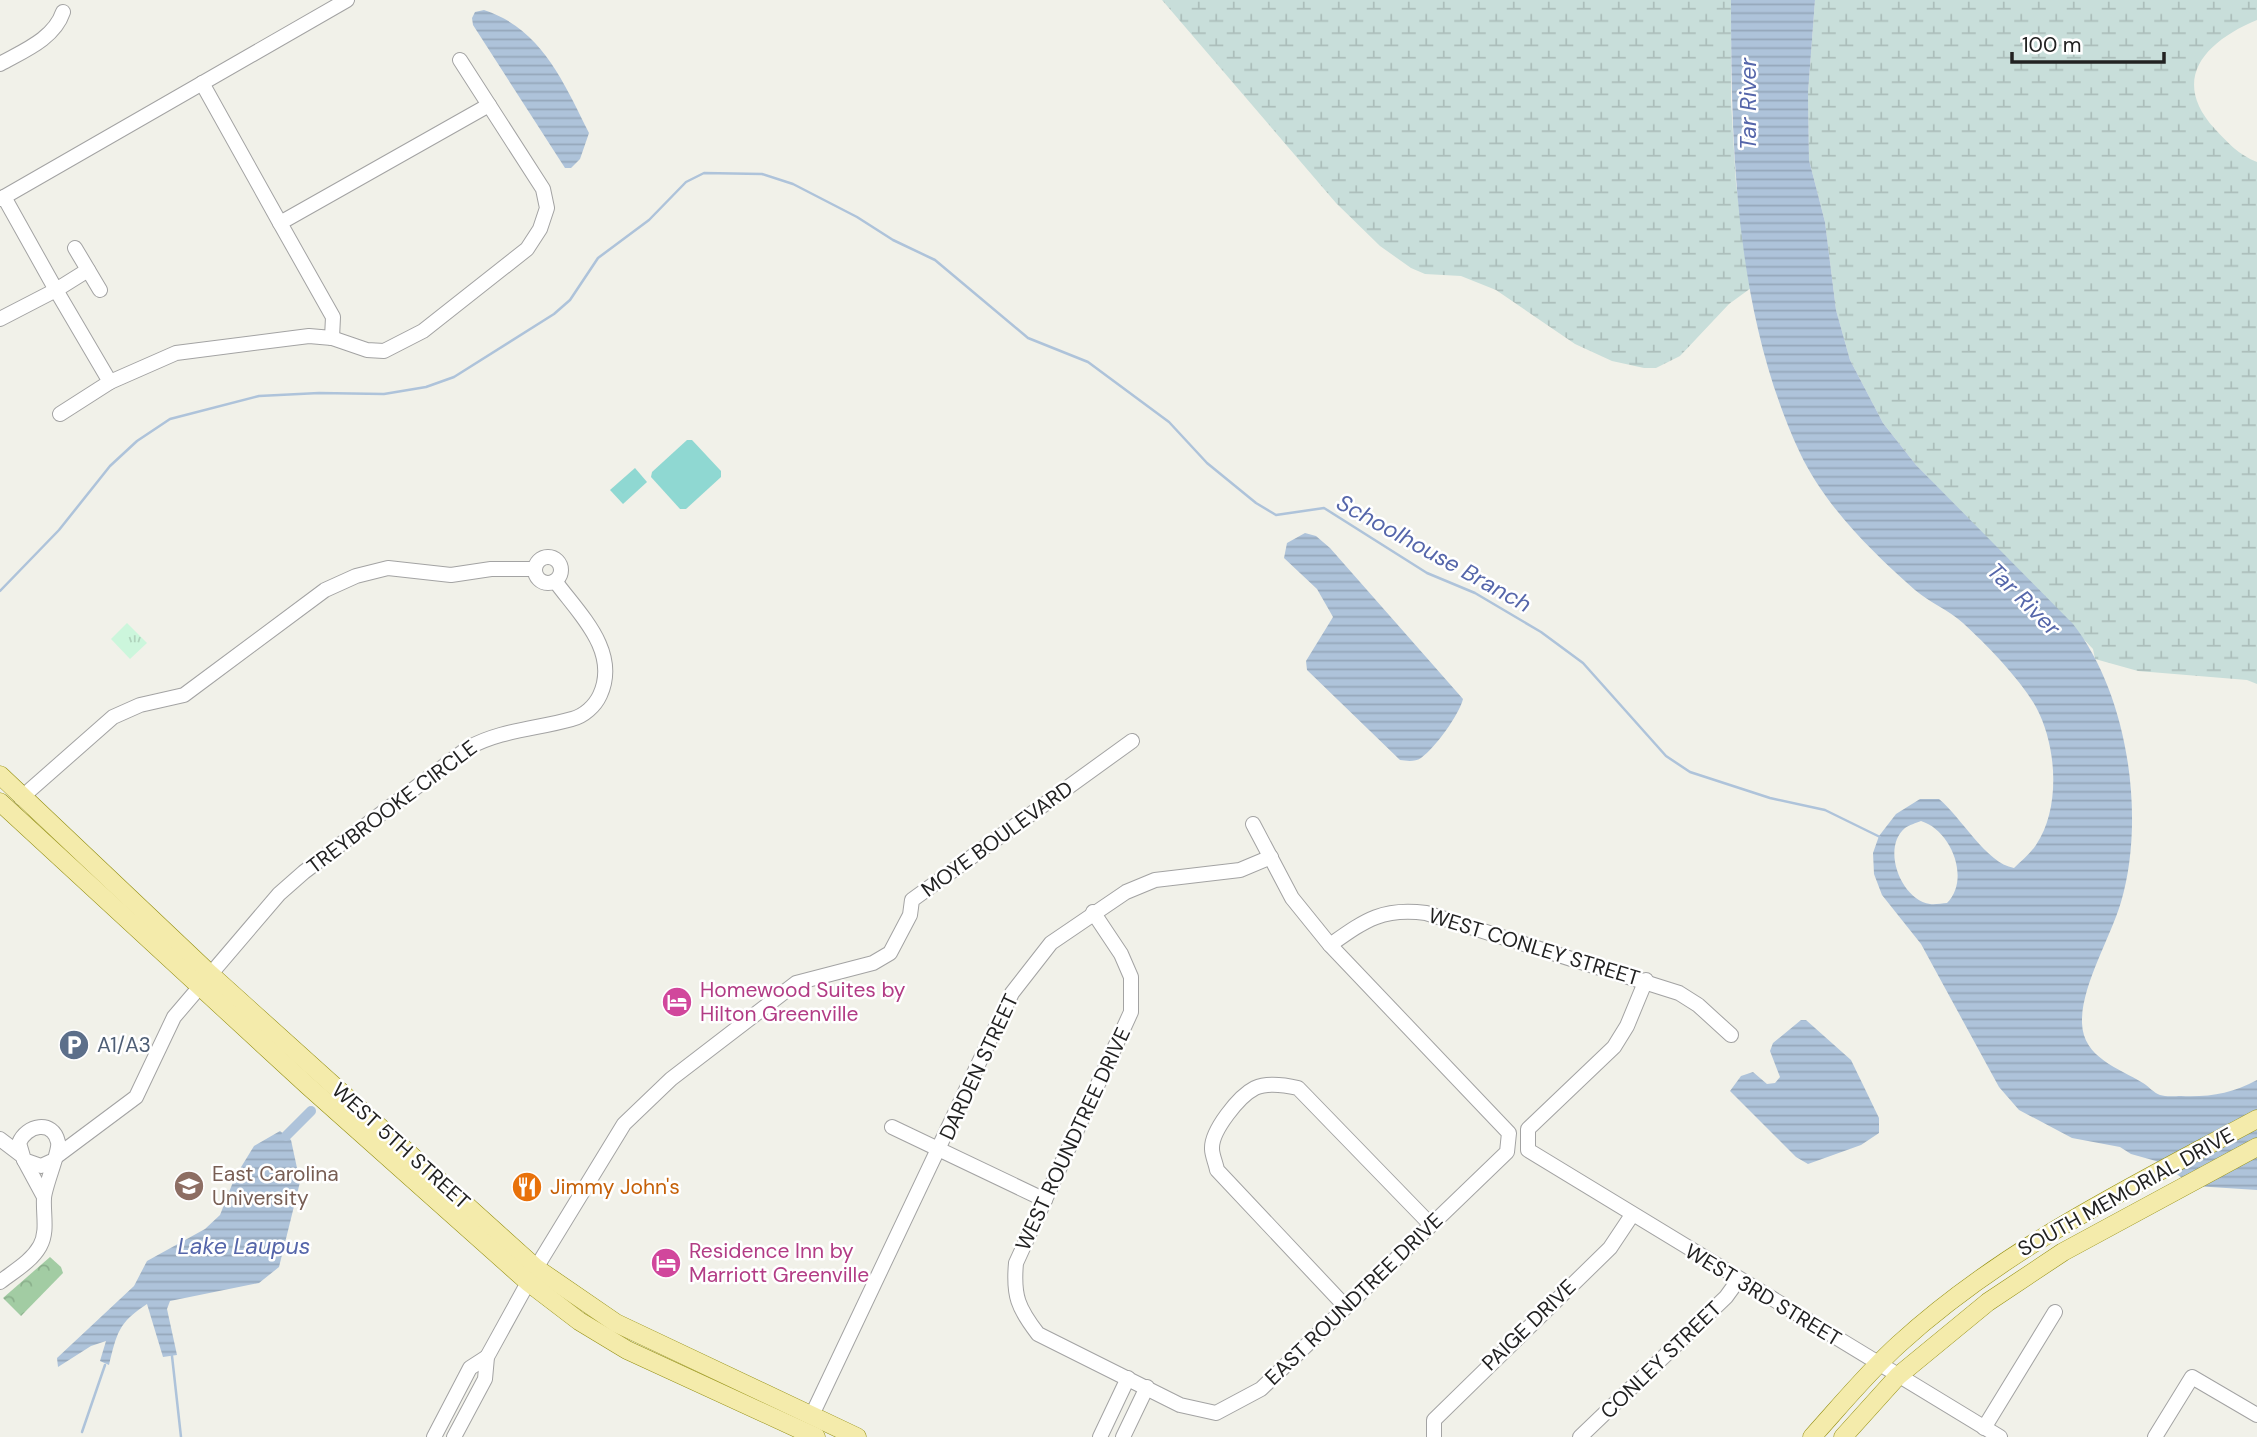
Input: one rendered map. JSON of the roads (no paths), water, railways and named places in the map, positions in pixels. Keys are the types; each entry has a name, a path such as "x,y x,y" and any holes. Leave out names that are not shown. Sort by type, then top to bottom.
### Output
{"main road":[{"name":"WEST 5TH STREET","path":"0,775 204,980"},
{"name":"WEST 5TH STREET","path":"2,809 204,980 532,1275 579,1321 628,1350 816,1437"},
{"name":"SOUTH MEMORIAL DRIVE","path":"1812,1437 1900,1342 1997,1267 2059,1225 2257,1119"},
{"name":"SOUTH MEMORIAL DRIVE","path":"1843,1437 1898,1376 2009,1288 2063,1252 2257,1147"},
{"name":"WEST 5TH STREET","path":"532,1275 616,1323 857,1437"}],"street":[{"path":"110,382 2,198 347,0"},
{"path":"0,64 41,40 60,22 63,12"},
{"path":"60,414 110,382 176,353 309,336 332,338 367,350 384,351 423,331 527,249 540,229 547,208 543,189 460,60"},
{"path":"202,83 333,317 332,338"},
{"path":"280,223 489,105"},
{"path":"75,248 100,290"},
{"path":"0,319 88,270"},
{"name":"TREYBROOKE CIRCLE","path":"553,557 561,566 560,575 555,581 547,583 539,580 534,569 541,558 553,557"},
{"name":"TREYBROOKE CIRCLE","path":"21,798 113,717 140,705 184,695 325,590 356,576 388,568 451,575 491,569 534,569"},
{"name":"TREYBROOKE CIRCLE","path":"55,1158 84,1133 98,1127 136,1097 174,1017 279,894 304,872 485,738 575,719 594,705 604,682 606,657 594,635 555,581"},
{"name":"MOYE BOULEVARD","path":"454,1437 485,1379 487,1357 532,1275 610,1145 643,1103 796,983 873,963 890,953 910,915 912,900 1132,741"},
{"path":"1253,824 1292,898 1330,945"},
{"name":"DARDEN STREET","path":"812,1415 1012,993 1051,943 1126,892 1155,880 1240,870 1271,857"},
{"name":"WEST CONLEY STREET","path":"1330,945 1367,919 1399,909 1426,913 1646,980 1679,993 1698,1005 1731,1035"},
{"name":"WEST ROUNDTREE DRIVE","path":"1093,912 1121,954 1131,977 1131,1012 1016,1263 1014,1289 1023,1314 1038,1334 1147,1387"},
{"name":"EAST ROUNDTREE DRIVE","path":"1147,1387 1180,1405 1216,1413 1261,1389 1507,1152 1509,1131 1330,945"},
{"name":"WEST 3RD STREET","path":"1646,980 1627,1026 1614,1047 1528,1129 1528,1150 2000,1437"},
{"path":"1345,1306 1217,1170 1212,1149 1215,1133 1225,1117 1255,1088 1278,1084 1298,1088 1430,1225"},
{"path":"0,1131 25,1132 41,1127 52,1131 84,1133"},
{"path":"892,1127 1045,1200"},
{"path":"0,1282 28,1261 41,1244 45,1230 44,1197 58,1143 52,1131"},
{"path":"25,1132 19,1143 23,1157 44,1197"},
{"path":"0,1139 23,1157 41,1166 55,1158"},
{"name":"PAIGE DRIVE","path":"1434,1437 1434,1420 1610,1248 1632,1215"},
{"name":"CONLEY STREET","path":"1580,1437 1717,1306 1739,1279"},
{"path":"1984,1428 2055,1312"},
{"name":"MOYE BOULEVARD","path":"434,1437 470,1368 487,1357"},
{"path":"2155,1437 2192,1377 2257,1415"},
{"path":"1100,1437 1128,1378"},
{"path":"1123,1437 1147,1387"}],"water":[{"name":"Tar River","path":"1731,0 1815,0 1808,93 1809,160 1825,222 1836,310 1850,360 1883,423 1916,465 2073,624 2092,653 2119,720 2131,795 2132,833 2128,869 2121,902 2086,994 2082,1023 2084,1035 2095,1053 2160,1095 2211,1095 2238,1089 2257,1080 2257,1190 2195,1186 2156,1161 2131,1154 2120,1147 2072,1138 2019,1110 1999,1087 1921,944 1882,895 1874,874 1873,853 1879,836 1896,814 1920,799 1939,799 1984,849 1994,858 2014,868 2034,848 2050,813 2053,795 2052,758 2036,707 2012,674 1963,623 1915,590 1866,544 1822,491 1800,453 1778,400 1762,345 1741,231 1733,115","holes":["1921,821 1932,826 1949,845 1957,869 1954,893 1947,903 1930,904 1910,893 1903,883 1895,860 1898,837 1905,828"]},
{"path":"484,10 521,30 536,44 570,95 589,133 580,159 571,168 565,168 473,25 475,12"},
{"path":"1305,533 1316,536 1330,548 1463,699 1446,731 1419,759 1400,760 1307,670 1306,661 1333,617 1317,589 1284,558 1287,543"},
{"path":"1801,1020 1806,1020 1851,1060 1879,1118 1879,1133 1861,1145 1808,1164 1796,1157 1730,1091 1741,1076 1753,1072 1767,1084 1775,1083 1780,1077 1770,1051 1773,1043"},
{"name":"Lake Laupus","path":"280,1131 291,1140 300,1182 279,1267 259,1283 170,1301 167,1309 177,1355 163,1357 147,1304 124,1323 109,1365 100,1361 106,1341 91,1346 58,1367 57,1358 134,1286 147,1261 205,1229 220,1215 235,1177 254,1146"}],"waterway":[{"name":"Schoolhouse Branch","path":"0,591 59,530 110,466 137,441 170,419 259,396 384,394 426,387 454,377 554,314 570,300 598,258 649,220 686,182 704,173 762,174 793,184 857,217 893,240 935,260 1028,338 1088,362 1169,422 1207,463 1256,503 1276,515 1324,508 1427,573 1475,593 1541,632 1583,663 1666,756 1690,772 1770,798 1825,810 1880,837"},
{"path":"286,1136 311,1111"},
{"path":"172,1356 181,1437"},
{"path":"82,1432 105,1365"}],"place":[{"name":"Homewood Suites by Hilton Greenville","path":"677,1002"},
{"name":"A1/A3","path":"74,1045"},
{"name":"East Carolina University","path":"189,1186"},
{"name":"Jimmy John's","path":"527,1187"},
{"name":"Residence Inn by Marriott Greenville","path":"666,1263"}]}
